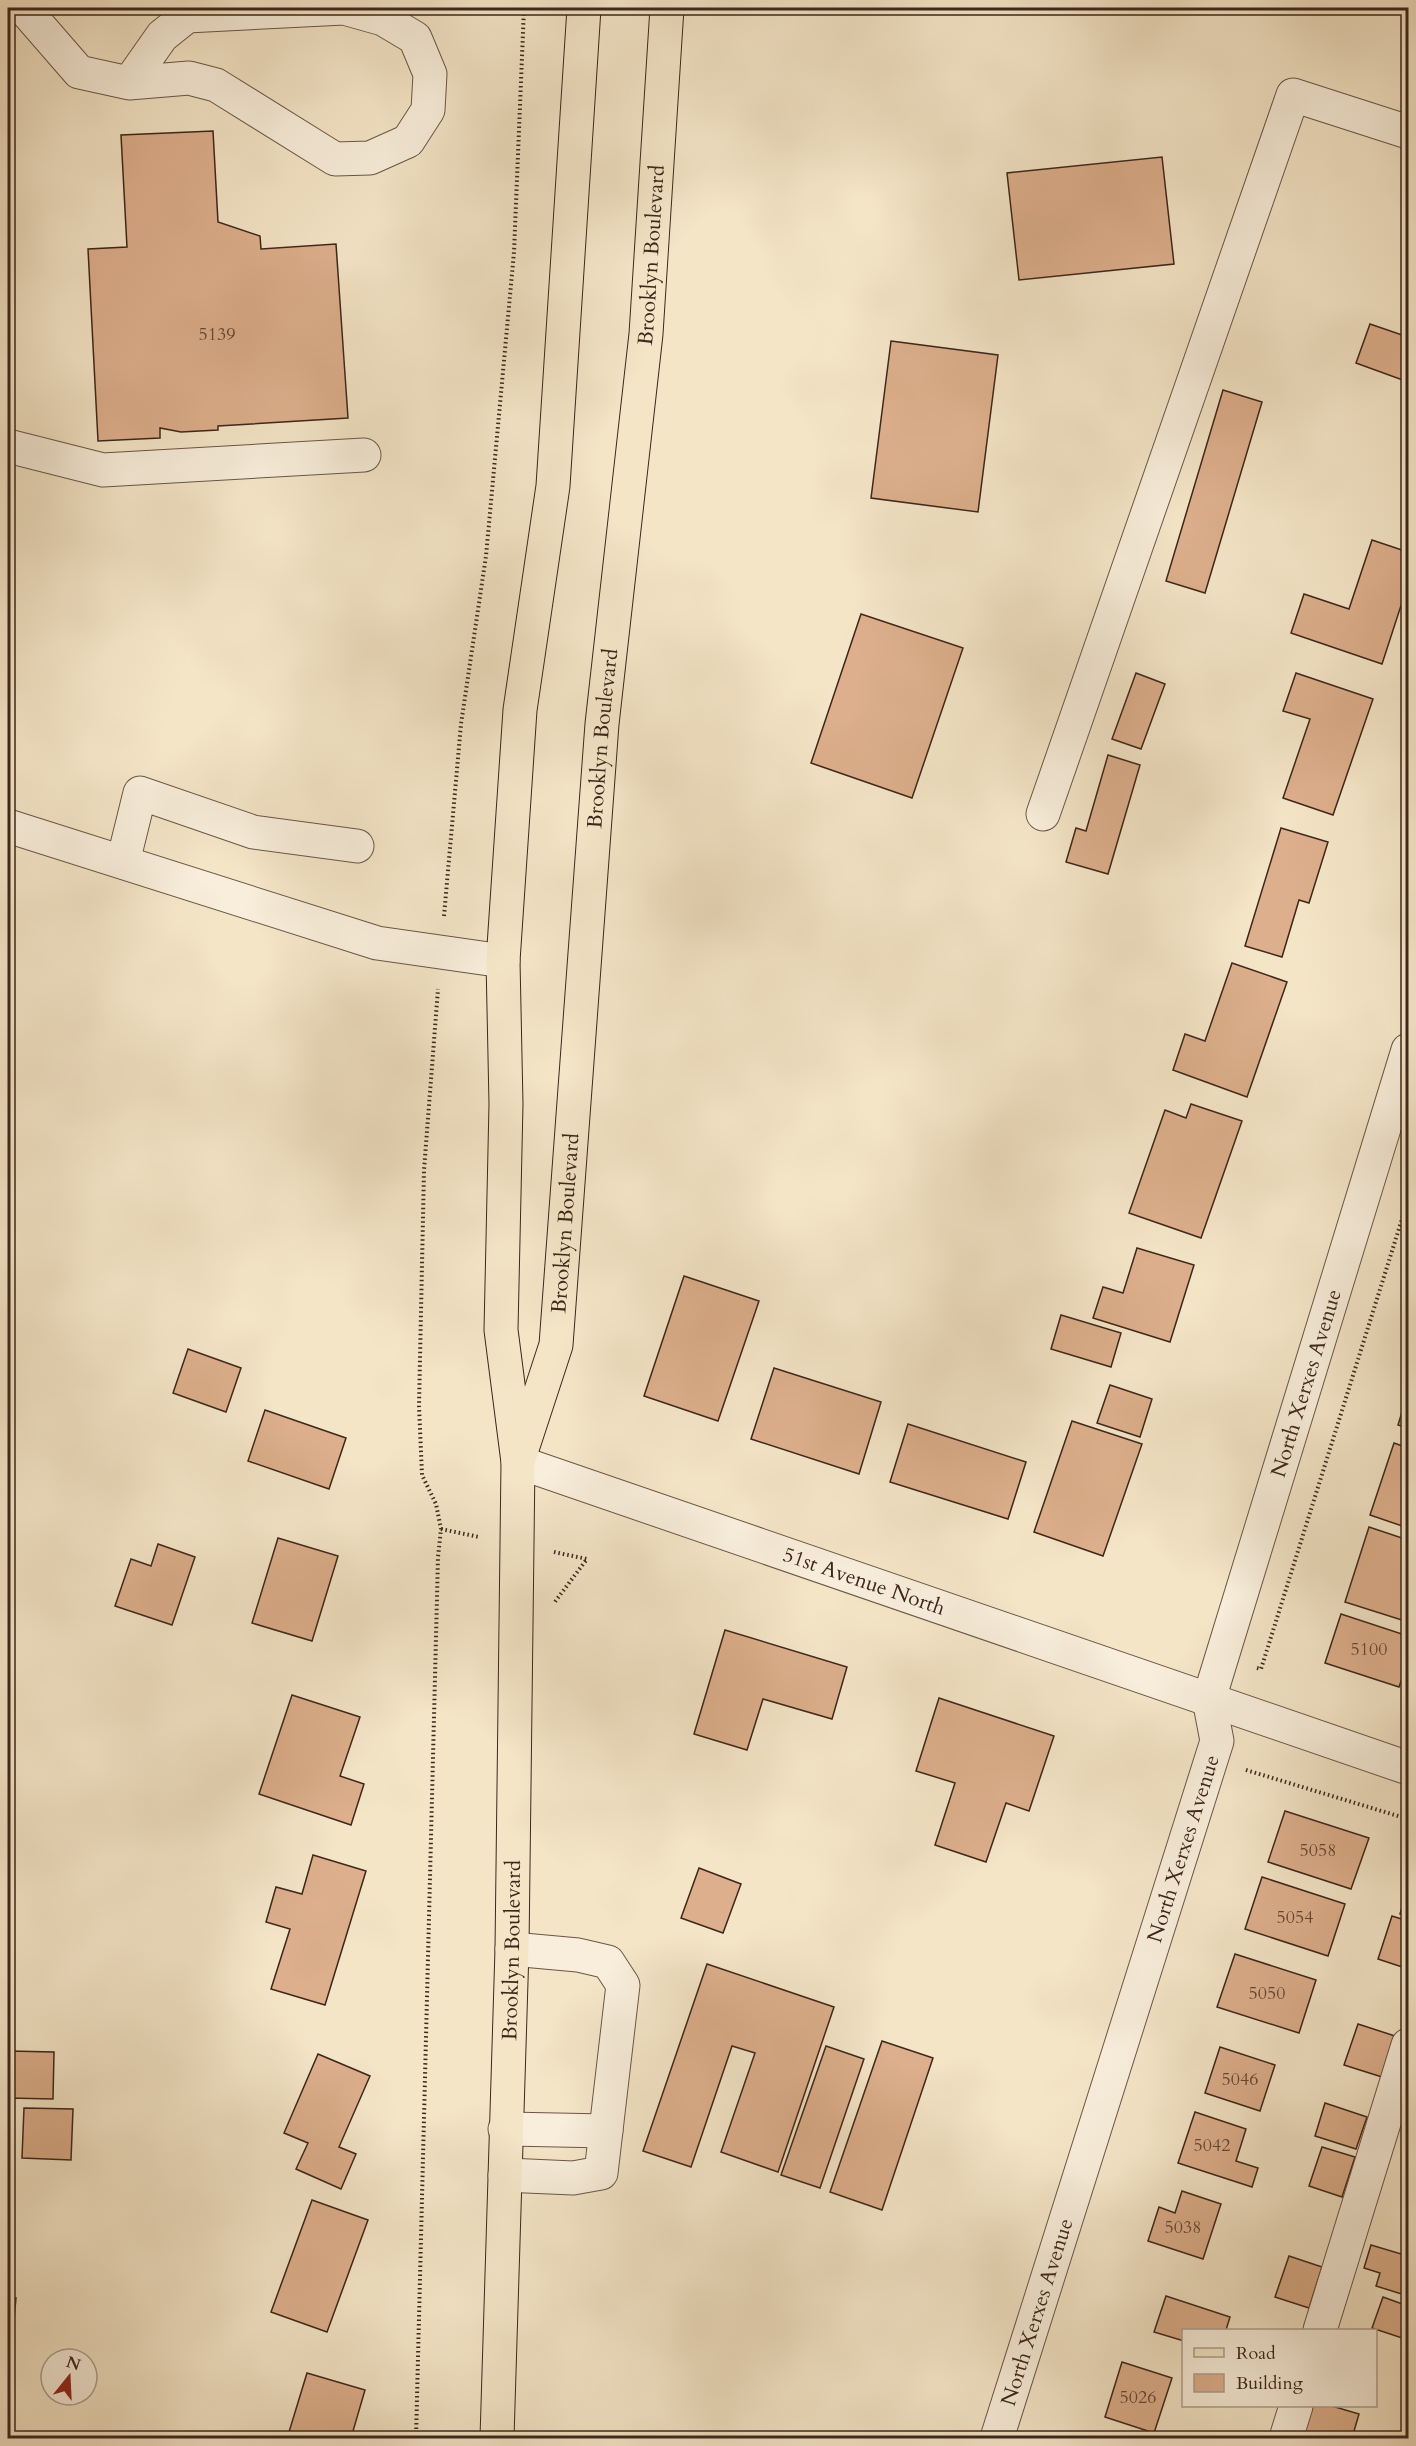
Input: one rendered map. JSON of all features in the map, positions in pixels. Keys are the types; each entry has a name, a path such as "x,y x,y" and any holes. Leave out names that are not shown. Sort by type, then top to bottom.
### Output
{"main road":[{"name":"Brooklyn Boulevard","path":"497,2439 512,1949 518,1462 501,1330 506,1104 503,961 520,710 554,486 584,8"},
{"name":"Brooklyn Boulevard","path":"518,1462 556,1345 602,724 646,334 667,8"}],"street":[{"path":"21,14 79,72 129,83 189,78 216,85 335,159 370,158 408,141 428,110 430,74 415,38 383,19 344,8 187,16 162,36 129,83"},
{"path":"1043,814 1293,95 1408,132"},
{"path":"8,446 103,470 364,455"},
{"path":"123,862 140,794 253,832 357,846"},
{"path":"8,826 376,943 503,961"},
{"name":"North Xerxes Avenue","path":"997,2439 1217,1741 1209,1699 1408,1050"},
{"name":"51st Avenue North","path":"518,1462 1408,1768"},
{"path":"505,2175 573,2178 601,2173 623,1985 608,1962 578,1955 512,1949"},
{"path":"1321,2329 1408,2045"},
{"path":"506,2129 606,2131"},
{"path":"1286,2439 1296,2407"}],"path":[{"path":"416,2439 438,1557 441,1529 436,1504 422,1475 419,1388 424,1170 461,724 487,544 514,252 524,8"},
{"path":"1256,1668 1261,1669 1408,1200"},
{"path":"1242,1768 1408,1819"}],"building":[{"path":"213,131 218,222 260,236 261,249 336,244 348,418 218,426 218,430 181,432 160,428 160,438 98,441 88,249 127,247 121,135"},
{"path":"1162,157 1174,264 1019,280 1007,173"},
{"path":"1370,324 1408,337 1408,382 1356,363"},
{"path":"891,341 998,355 978,512 871,498"},
{"path":"1223,390 1262,402 1205,593 1166,581"},
{"path":"1372,540 1408,552 1408,584 1382,664 1291,633 1304,594 1349,609"},
{"path":"861,614 963,648 912,798 811,763"},
{"path":"1136,673 1165,684 1141,749 1112,739"},
{"path":"1296,673 1373,699 1333,815 1283,798 1310,719 1283,711"},
{"path":"1108,755 1140,765 1108,874 1066,862 1076,828 1086,831"},
{"path":"1281,828 1328,842 1309,903 1299,900 1282,957 1245,946"},
{"path":"1232,963 1287,982 1247,1097 1173,1070 1185,1034 1205,1041"},
{"path":"1191,1104 1242,1121 1201,1238 1129,1213 1165,1110 1186,1118"},
{"path":"1137,1248 1194,1265 1170,1342 1093,1318 1103,1287 1123,1293"},
{"path":"684,1276 759,1301 718,1421 644,1396"},
{"path":"1061,1315 1121,1333 1111,1367 1051,1349"},
{"path":"188,1349 241,1368 226,1412 173,1393"},
{"path":"774,1368 881,1402 859,1474 751,1439"},
{"path":"1110,1385 1152,1399 1140,1437 1097,1423"},
{"path":"1408,1392 1408,1428 1398,1425"},
{"path":"265,1410 346,1438 329,1489 248,1461"},
{"path":"1072,1421 1142,1444 1103,1556 1034,1532"},
{"path":"908,1424 1026,1462 1008,1519 890,1482"},
{"path":"1394,1443 1408,1448 1408,1528 1370,1515"},
{"path":"1369,1527 1408,1540 1408,1622 1345,1602"},
{"path":"278,1538 338,1556 312,1641 252,1623"},
{"path":"158,1544 195,1557 172,1625 115,1606 131,1559 151,1566"},
{"path":"1341,1614 1408,1636 1408,1668 1406,1667 1399,1687 1325,1663"},
{"path":"725,1630 847,1667 832,1719 763,1699 747,1750 694,1734"},
{"path":"292,1695 360,1717 340,1776 364,1784 351,1825 259,1794"},
{"path":"939,1698 1054,1736 1029,1811 1006,1803 986,1862 935,1845 955,1783 916,1771"},
{"path":"1285,1811 1369,1838 1351,1889 1268,1862"},
{"path":"313,1855 366,1871 325,2005 271,1989 290,1929 266,1922 276,1887 302,1894"},
{"path":"699,1868 741,1884 723,1933 681,1918"},
{"path":"1262,1877 1345,1904 1328,1956 1245,1929"},
{"path":"1408,1887 1408,1916 1400,1914"},
{"path":"1392,1916 1408,1921 1408,1969 1378,1959"},
{"path":"1235,1954 1316,1980 1299,2033 1217,2007"},
{"path":"707,1964 834,2007 778,2172 721,2152 755,2053 732,2046 691,2167 643,2151"},
{"path":"1358,2024 1395,2036 1382,2077 1344,2065"},
{"path":"882,2041 933,2058 882,2210 830,2192"},
{"path":"826,2046 864,2059 820,2188 781,2175"},
{"path":"1220,2047 1275,2065 1260,2111 1205,2093"},
{"path":"8,2051 54,2052 53,2099 8,2098"},
{"path":"318,2054 370,2076 339,2147 356,2154 341,2189 296,2169 308,2143 284,2133"},
{"path":"1325,2103 1367,2117 1356,2149 1315,2136"},
{"path":"24,2108 73,2109 71,2160 22,2158"},
{"path":"1195,2112 1246,2129 1236,2161 1258,2168 1252,2187 1178,2163"},
{"path":"1322,2147 1355,2157 1342,2197 1309,2186"},
{"path":"1182,2191 1221,2204 1203,2259 1148,2241 1159,2207 1175,2213"},
{"path":"312,2200 368,2220 327,2332 271,2312"},
{"path":"1371,2245 1408,2256 1408,2296 1376,2286 1380,2273 1364,2268"},
{"path":"1289,2256 1322,2267 1309,2308 1275,2297"},
{"path":"1166,2296 1230,2317 1226,2329 1182,2329 1182,2340 1154,2332"},
{"path":"8,2297 16,2298 10,2360 8,2360"},
{"path":"1383,2297 1408,2306 1408,2340 1372,2328"},
{"path":"1122,2362 1172,2378 1154,2433 1105,2417"},
{"path":"307,2373 365,2390 351,2438 313,2438 289,2432"},
{"path":"1313,2407 1335,2407 1359,2414 1352,2438 1302,2438"}]}
